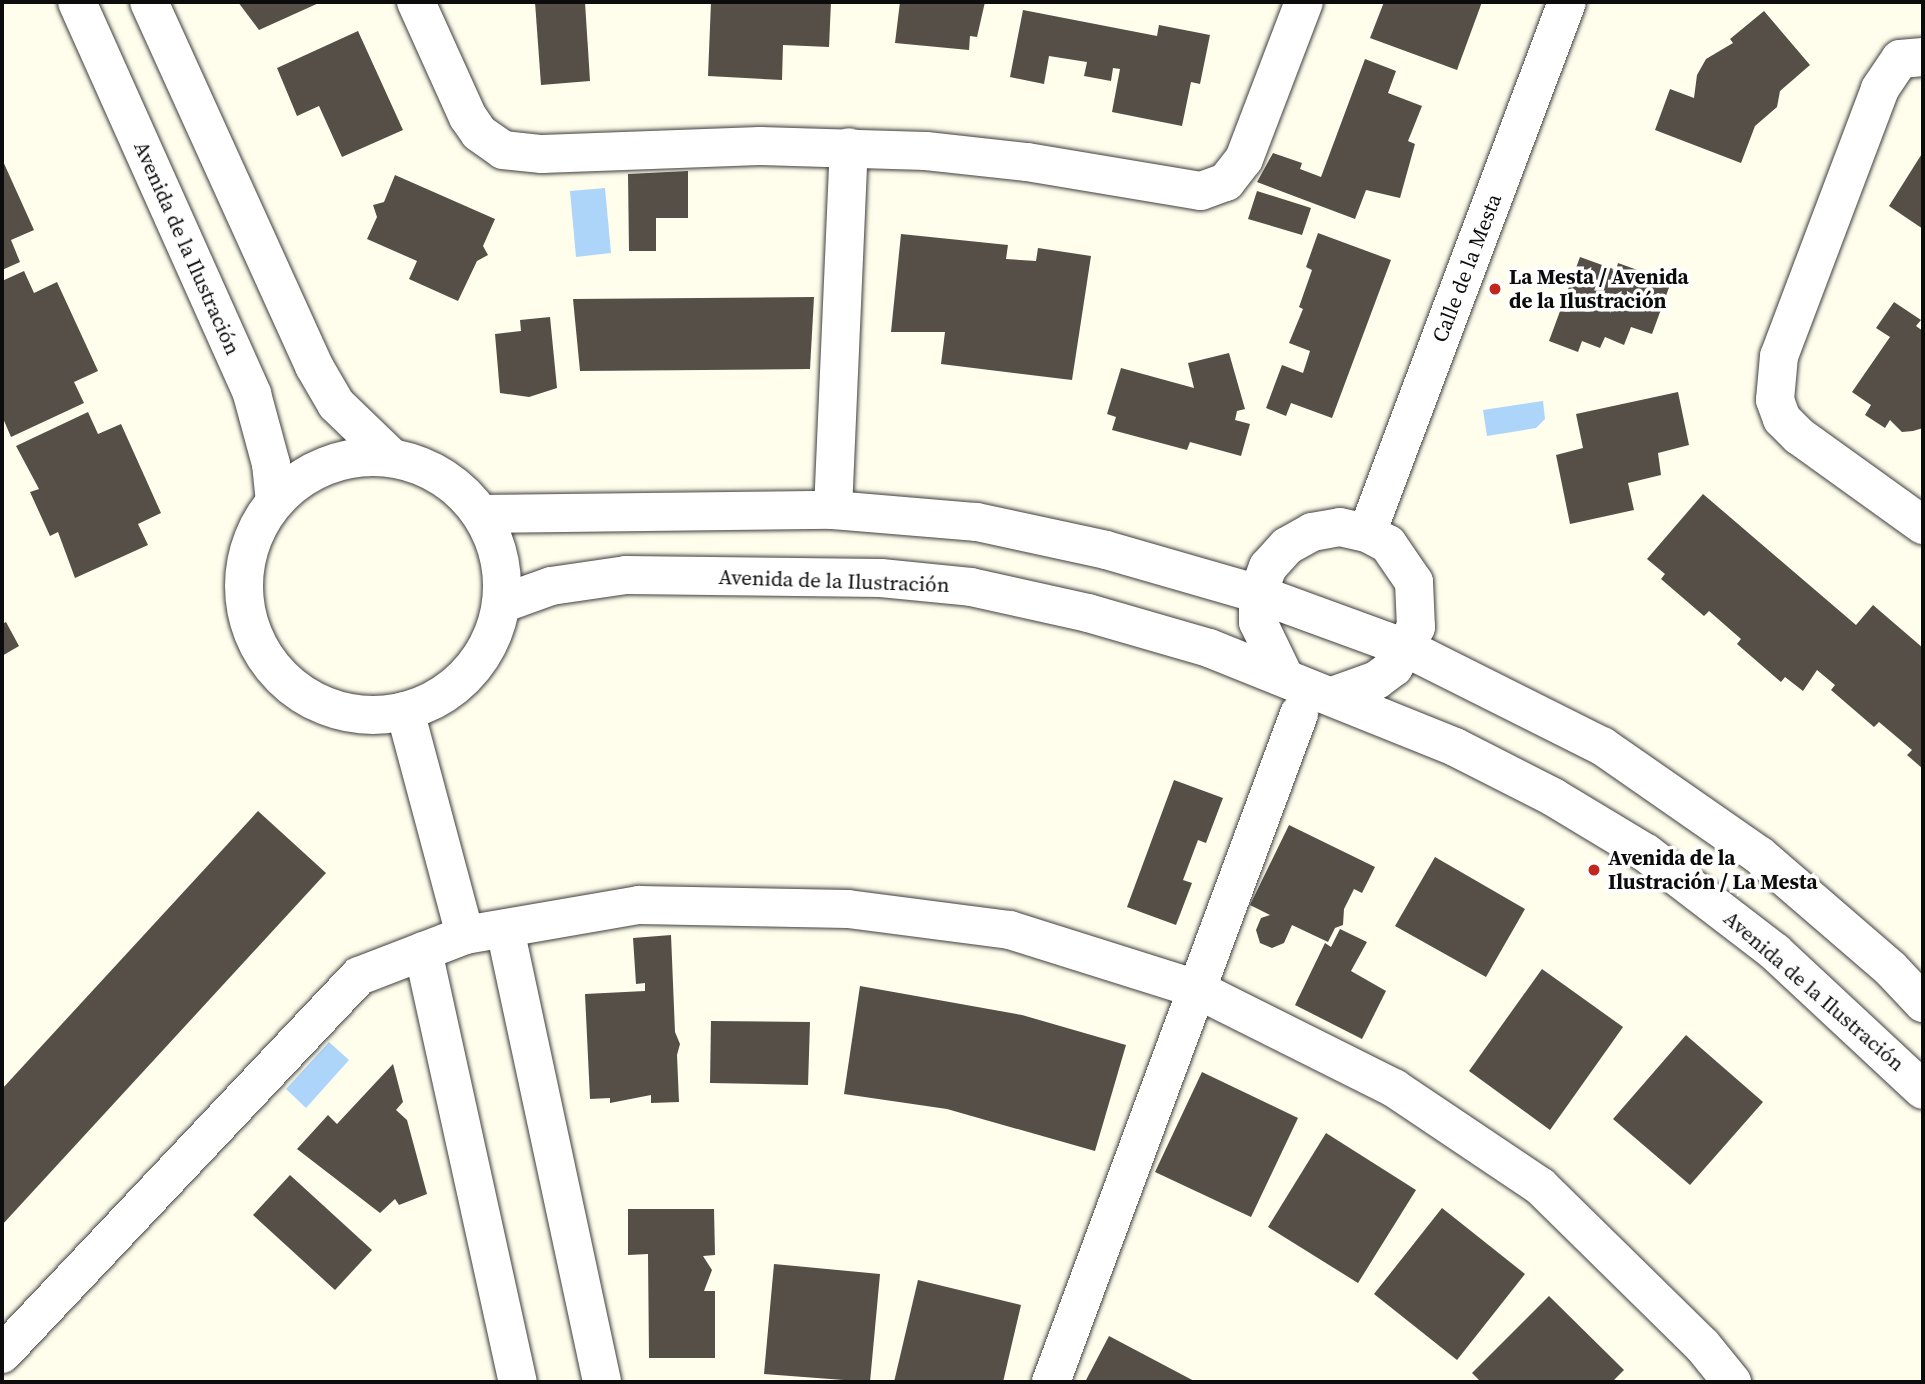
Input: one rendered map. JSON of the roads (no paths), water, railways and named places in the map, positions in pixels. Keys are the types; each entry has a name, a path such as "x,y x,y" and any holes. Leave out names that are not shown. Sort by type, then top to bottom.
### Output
{"street":[{"name":"Avenida de la Ilustración","path":"77,2 252,394 271,464 275,500"},
{"path":"149,2 314,366 336,404 391,457 432,471 467,497 481,514 499,558 501,604 487,645 476,664 444,694 405,711 379,715 324,706 280,676 263,654 245,603 244,575 260,523 275,500 299,479 328,465 391,457"},
{"path":"416,2 468,117 479,133 503,150 542,154 677,146 849,147 976,155 1183,190 1216,188 1244,159 1304,2"},
{"name":"Calle de la Mesta","path":"1367,533 1567,2"},
{"path":"1923,57 1900,59 1880,89 1779,356 1775,400 1782,419 1799,436 1923,525"},
{"path":"833,510 849,147"},
{"path":"481,514 531,517 833,510 977,522 1106,550 1258,594 1408,649 1602,746 1690,803 1759,855 1891,969 1923,1003"},
{"path":"1284,676 1258,622 1258,594 1268,568 1287,545 1311,532 1340,527 1367,533 1388,544 1414,582 1418,605 1408,649 1377,680 1335,695"},
{"name":"Avenida de la Ilustración","path":"501,604 551,586 626,576 881,578 971,587 1088,613 1284,676 1335,695 1541,790 1646,853 1775,952 1923,1090"},
{"path":"405,711 465,935"},
{"path":"1051,1382 1194,988 1299,714"},
{"path":"2,1354 359,976 465,935 639,905 848,909 1010,930 1194,988 1394,1088 1540,1186 1702,1345 1732,1382"},
{"path":"505,929 602,1382"},
{"path":"423,951 518,1382"}],"water":[{"path":"605,188 611,253 576,257 570,191"},
{"path":"1543,401 1545,419 1536,428 1487,436 1483,410"},
{"path":"329,1042 349,1060 306,1108 286,1089"}],"place":[{"name":"La Mesta / Avenida de la Ilustración","path":"1495,289"},
{"name":"Avenida de la Ilustración / La Mesta","path":"1594,870"}]}
